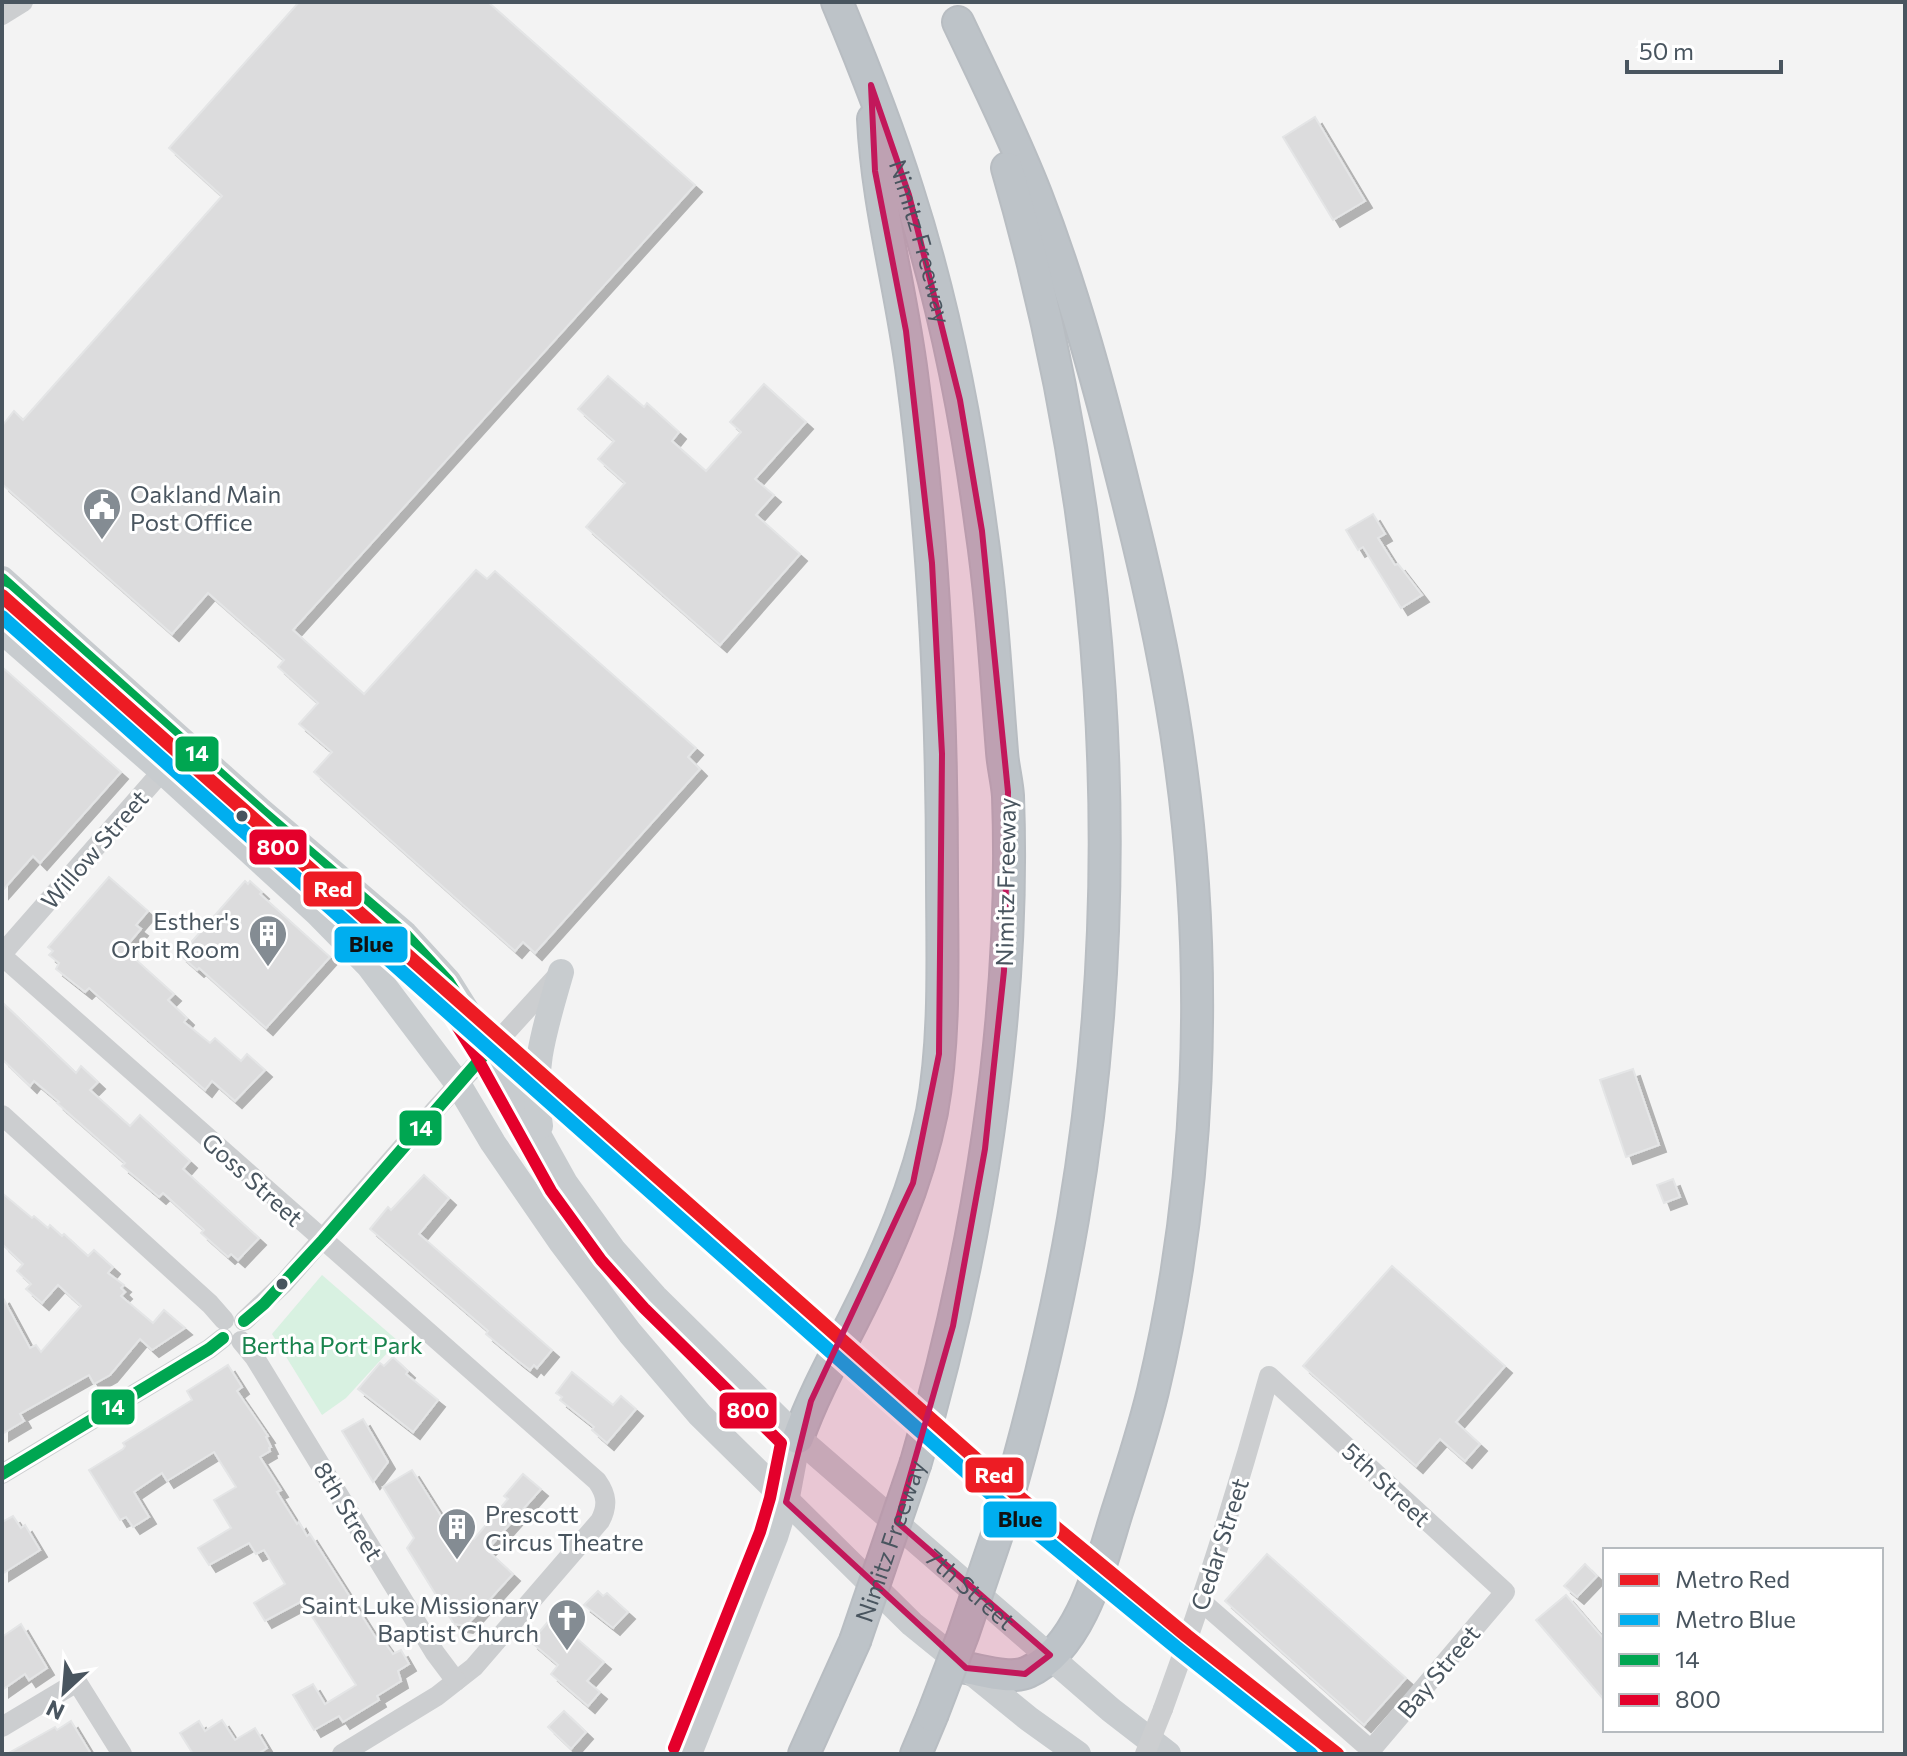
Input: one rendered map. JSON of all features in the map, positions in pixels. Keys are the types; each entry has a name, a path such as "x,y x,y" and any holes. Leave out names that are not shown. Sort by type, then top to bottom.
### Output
{"highway":[{"name":"Nimitz Freeway","path":"804,1754 855,1641 916,1462 959,1297 989,1120 1004,971 1008,792 987,575 960,400 909,195 871,85 837,2"},
{"path":"916,1754 963,1635 999,1529 1044,1366 1080,1174 1093,1069 1105,860 1104,769 1091,575 1074,456 1058,368 1014,193 954,12"},
{"path":"954,12 1036,194 1070,290 1099,389 1143,564 1163,653 1182,772 1194,909 1195,1016 1191,1132 1181,1225 1161,1351 1145,1422 1094,1585 1074,1626 1050,1655 1025,1674 999,1674 966,1668"},
{"path":"798,1438 811,1401 882,1261 909,1195 932,1111 940,1032 942,754 932,563 906,331 875,171 871,85"}],"main road":[{"name":"7th Street","path":"2,579 405,934 448,981 583,1209 614,1251 655,1297 798,1438 1111,1710 1168,1754"},
{"path":"2,631 162,771 317,913 369,966 458,1084 493,1143 561,1242 630,1333 700,1415 912,1624 1029,1719 1078,1754"},
{"path":"543,1145 535,1102 536,1069 561,972"},
{"path":"689,1754 786,1502 798,1438"}],"street":[{"path":"2,15 23,2"},
{"name":"Willow Street","path":"2,955 186,744"},
{"name":"Goss Street","path":"2,955 597,1481 604,1491 606,1501 600,1521 474,1667 456,1681"},
{"path":"2,1474 209,1349 264,1304 561,972"},
{"name":"8th Street","path":"2,1115 210,1304 233,1330 255,1358 435,1653 456,1681"},
{"name":"5th Street","path":"1269,1376 1505,1592"},
{"name":"Cedar Street","path":"1145,1754 1202,1602 1238,1491 1269,1376"},
{"name":"Bay Street","path":"1202,1602 1371,1750 1505,1592"},
{"path":"342,1754 456,1681"},
{"path":"2,1727 77,1682 122,1754"}],"highlighted area":[{"path":"871,85 909,195 960,400 982,531 1008,792 1004,971 985,1149 953,1326 897,1522 1050,1655 1025,1674 966,1668 786,1502 811,1401 913,1183 939,1054 942,754 932,563 906,331 875,171"}],"green space":[{"name":"Bertha Port Park","path":"322,1275 398,1341 346,1398 322,1415 272,1334"}],"building":[{"path":"299,2 488,2 695,185 293,630 364,694 476,570 487,579 495,571 696,748 688,757 700,769 535,953 523,942 515,951 314,772 332,752 299,724 318,703 278,667 284,660 208,593 172,634 2,484 2,426 14,411 23,420 222,196 169,148"},
{"path":"1315,117 1365,201 1333,220 1283,137"},
{"path":"608,376 644,407 647,403 679,432 672,441 706,471 741,432 730,422 764,384 806,422 755,479 774,495 756,515 800,554 720,645 586,527 625,483 598,459 614,441 578,409"},
{"path":"1373,514 1385,534 1378,538 1395,565 1398,564 1422,595 1401,608 1363,547 1358,550 1346,530"},
{"path":"2,667 121,772 40,863 33,856 2,891"},
{"path":"109,877 148,911 136,925 141,929 124,949 174,994 168,1000 187,1018 184,1022 210,1043 215,1038 241,1061 247,1054 265,1070 235,1101 212,1081 205,1090 89,988 85,992 56,969 59,963 49,955 53,951 48,947"},
{"path":"245,881 248,884 250,881 262,892 260,894 330,957 266,1028 180,955"},
{"path":"2,1002 76,1073 81,1066 98,1082 90,1090 130,1126 140,1115 190,1161 183,1169 259,1238 238,1260 231,1254 228,1257 201,1233 204,1230 163,1193 159,1197 122,1166 125,1163 59,1102 34,1081 30,1086 2,1059"},
{"path":"1633,1069 1659,1145 1626,1157 1600,1080"},
{"path":"424,1175 449,1198 419,1234 552,1350 537,1368 534,1365 530,1370 517,1360 370,1229 388,1207 391,1210"},
{"path":"1673,1179 1680,1197 1664,1203 1657,1185"},
{"path":"2,1193 32,1218 34,1216 48,1228 50,1225 62,1236 64,1234 88,1256 94,1250 113,1267 108,1273 124,1285 121,1288 125,1292 121,1296 153,1323 164,1310 185,1328 152,1350 140,1339 110,1375 94,1384 89,1375 20,1414 24,1421 2,1434 2,1296 30,1348 36,1345 41,1352 81,1306 58,1285 42,1303 26,1289 31,1284 17,1271 23,1264 2,1244"},
{"path":"1392,1266 1505,1366 1456,1422 1480,1444 1465,1461 1440,1439 1416,1466 1303,1366"},
{"path":"393,1357 408,1371 406,1374 438,1400 413,1432 358,1389 380,1363 384,1366"},
{"path":"228,1365 242,1387 237,1391 268,1436 270,1451 260,1457 281,1490 277,1492 297,1524 299,1522 307,1536 310,1534 376,1638 380,1636 393,1654 401,1650 409,1664 398,1671 401,1681 377,1696 379,1700 343,1722 339,1716 314,1730 293,1695 313,1684 325,1704 356,1685 302,1601 265,1621 254,1603 285,1584 264,1550 256,1554 249,1543 209,1565 198,1548 231,1528 214,1500 236,1487 214,1452 167,1481 162,1473 134,1492 149,1517 133,1527 126,1517 120,1520 89,1470 123,1449 123,1443 192,1400 187,1391"},
{"path":"572,1372 613,1405 621,1396 636,1409 607,1443 556,1393"},
{"path":"363,1419 388,1462 373,1482 342,1431"},
{"name":"Prescott Circus Theatre","path":"412,1470 453,1535 460,1527 474,1539 508,1499 504,1496 523,1474 541,1489 487,1550 513,1574 466,1626 454,1624 407,1548 414,1538 383,1487"},
{"path":"13,1516 21,1528 25,1525 40,1550 2,1574 2,1522"},
{"path":"1267,1554 1406,1678 1364,1725 1225,1601"},
{"path":"1585,1564 1597,1576 1577,1597 1564,1586"},
{"path":"598,1591 603,1596 607,1593 628,1612 613,1628 584,1605"},
{"path":"1566,1595 1603,1638 1603,1699 1536,1620"},
{"name":"Saint Luke Missionary Baptist Church","path":"552,1617 604,1662 587,1681 600,1692 588,1706 551,1674 558,1665 531,1642"},
{"path":"21,1624 47,1668 29,1680 25,1674 2,1690 2,1637"},
{"path":"564,1711 586,1732 571,1749 548,1727"},
{"path":"222,1720 235,1740 255,1728 267,1748 258,1754 193,1754 180,1733 199,1721 205,1731"},
{"path":"71,1721 91,1754 7,1754 55,1727 57,1730"}],"metro line":[{"name":"Red","path":"2,596 1020,1498 1187,1636 1337,1754"},
{"name":"Blue","path":"2,617 1009,1510 1311,1754"}],"transit line":[{"name":"14","path":"2,579 261,811 405,934 448,981 490,1048 323,1240 264,1304 244,1321"},
{"name":"800","path":"2,600 250,823 394,946 435,991 476,1056 551,1191 601,1260 644,1308 781,1443 760,1532 674,1748"},
{"name":"14","path":"2,1474 223,1338"}],"place":[{"name":"Oakland Main Post Office","path":"102,541"},
{"name":"Esther's Orbit Room","path":"268,968"},
{"name":"Prescott Circus Theatre","path":"457,1561"},
{"name":"Saint Luke Missionary Baptist Church","path":"567,1652"}]}
